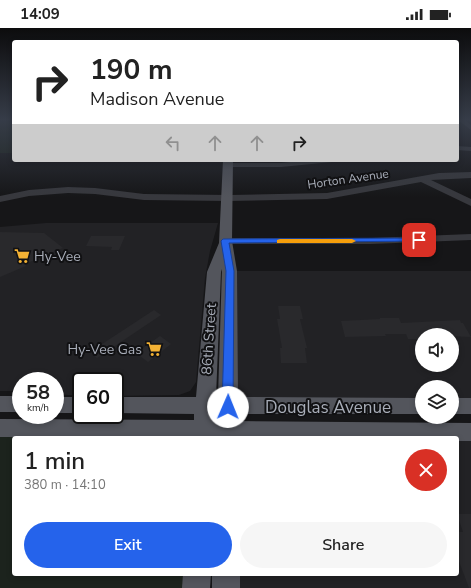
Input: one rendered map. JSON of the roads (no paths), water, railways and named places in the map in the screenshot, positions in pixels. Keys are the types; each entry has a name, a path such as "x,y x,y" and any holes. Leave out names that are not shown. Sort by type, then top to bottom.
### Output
{"main road":[{"name":"86th Street","path":"227,434 230,271 225,241 228,162"},
{"name":"86th Street","path":"203,434 214,272 225,241"},
{"path":"0,404 12,404"},
{"name":"Douglas Avenue","path":"124,405 205,407 415,406"},
{"path":"459,406 471,406"},
{"name":"Douglas Avenue","path":"0,428 203,434 471,432"},
{"path":"196,588 197,576"},
{"path":"226,576 226,588"}],"street":[{"path":"459,148 471,149"},
{"path":"228,162 297,164 314,162"},
{"name":"Horton Avenue","path":"0,199 29,193 68,190 95,191 144,197 227,198 327,196 446,175 471,175"},
{"path":"422,179 471,203"},
{"path":"225,241 378,241 471,237"}],"place":[{"name":"Hy-Vee","path":"22,256"},
{"name":"Hy-Vee Gas","path":"154,349"}]}
